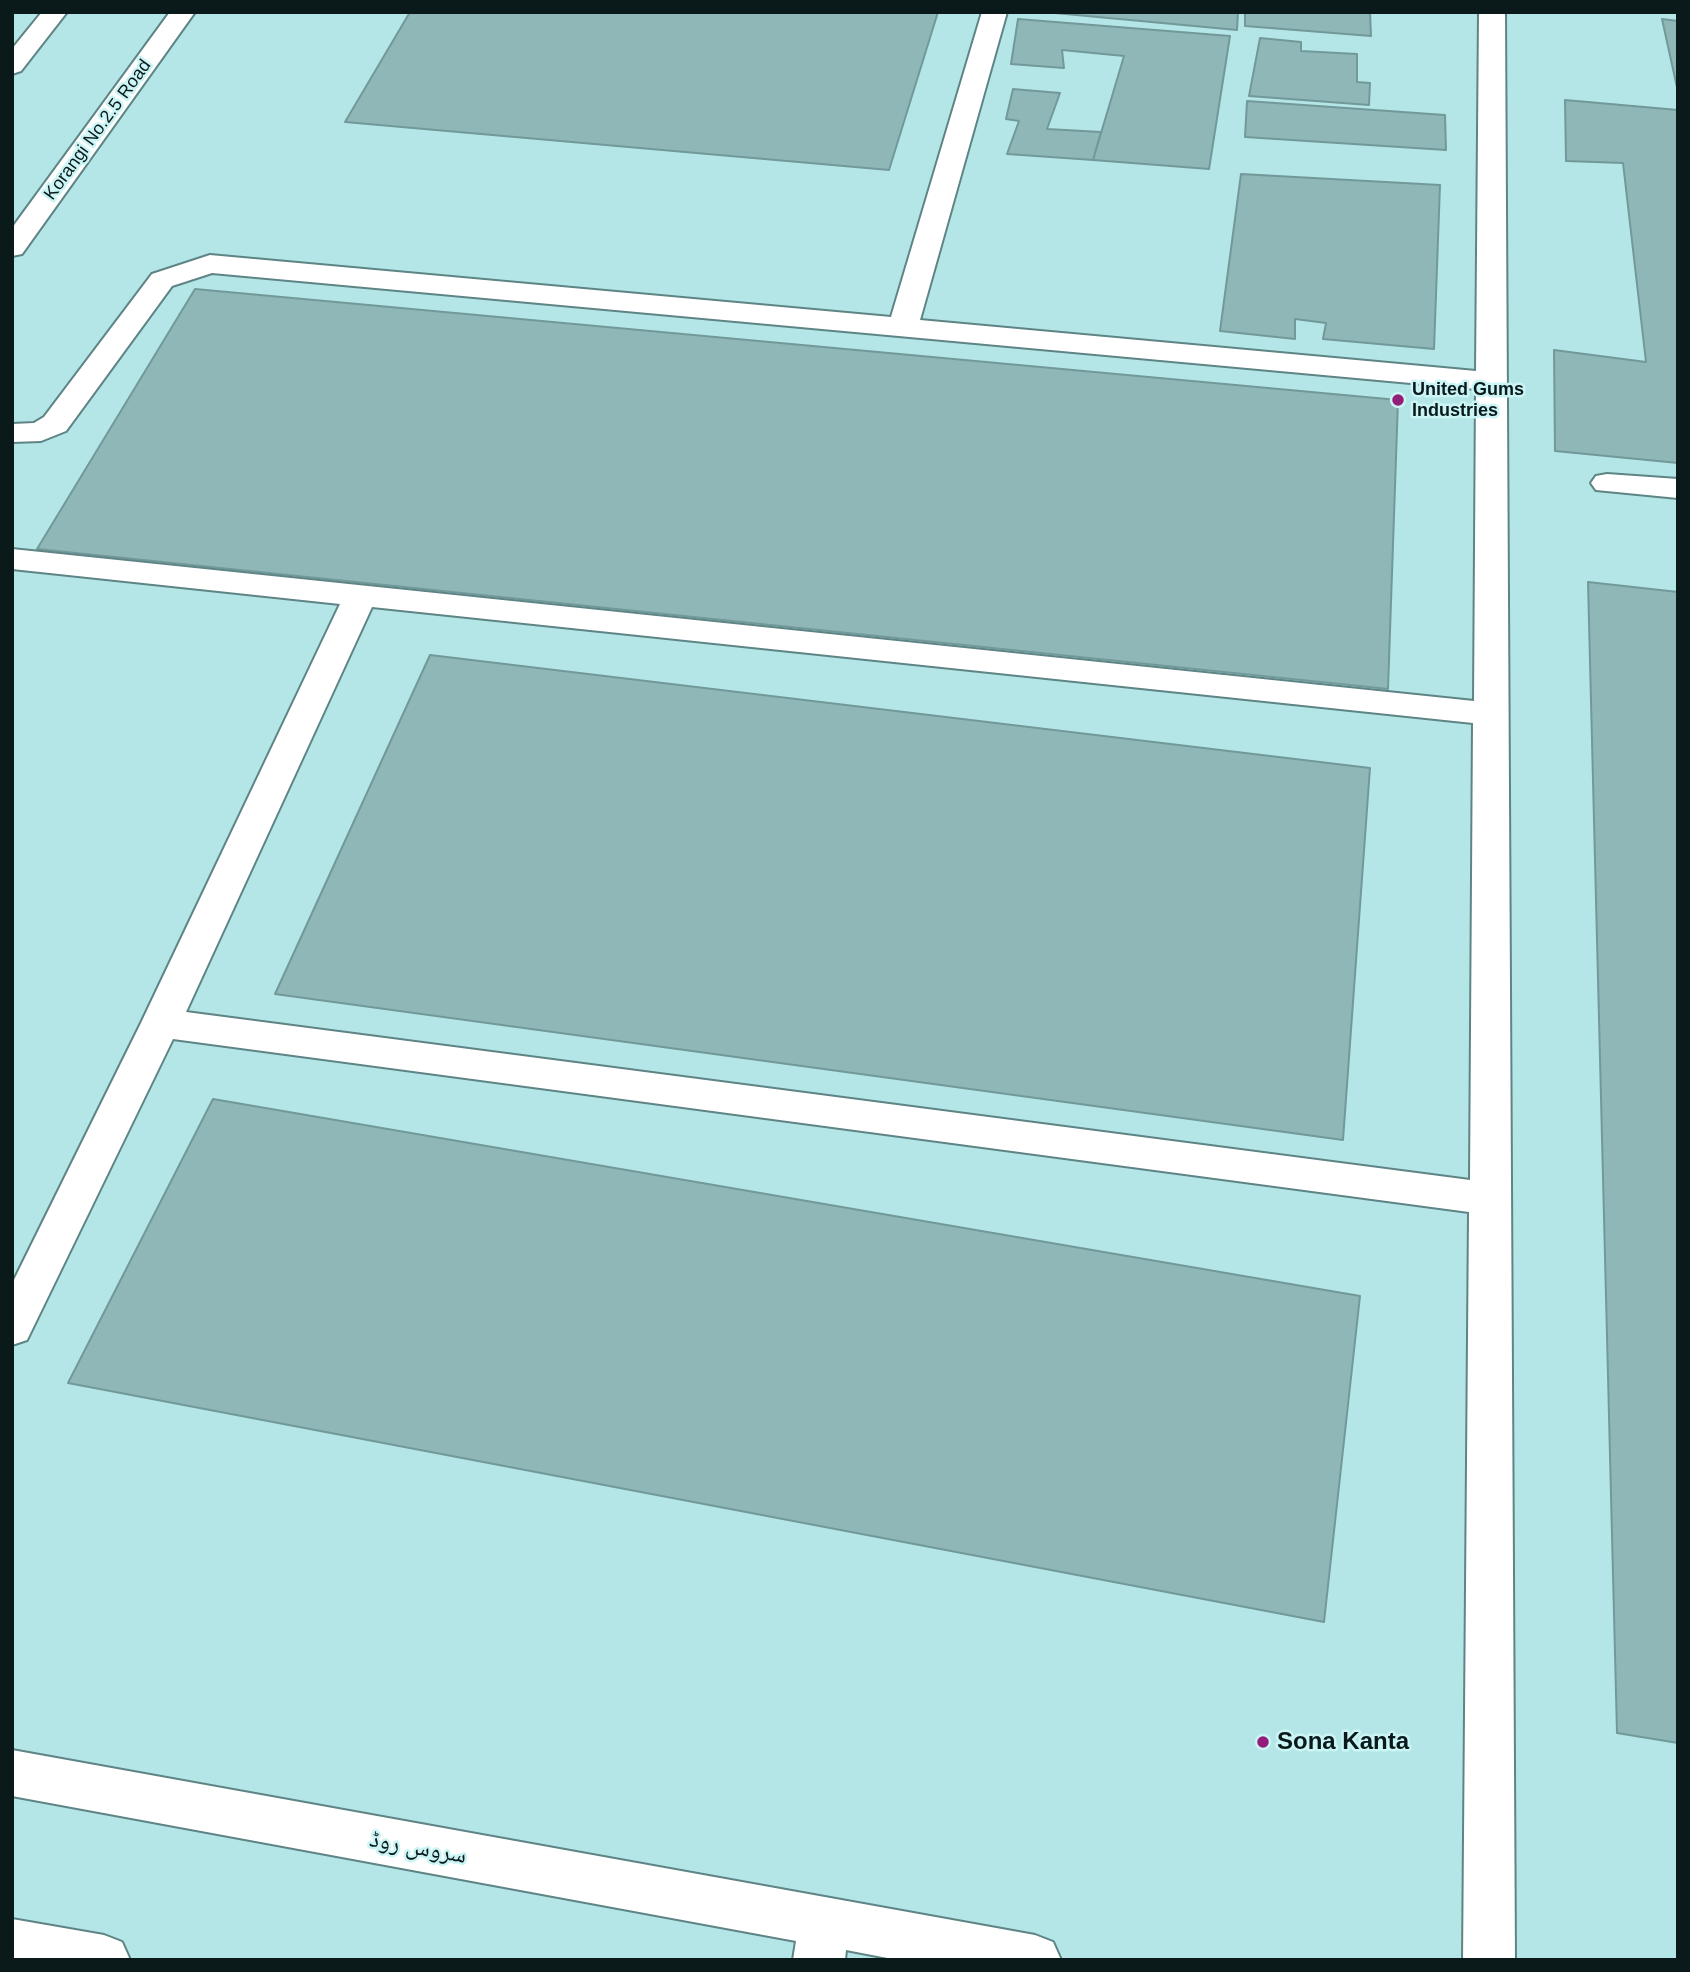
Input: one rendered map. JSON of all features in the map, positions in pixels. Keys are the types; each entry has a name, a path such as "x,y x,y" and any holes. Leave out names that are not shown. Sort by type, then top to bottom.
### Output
{"main road":[{"path":"12,66 55,12"},
{"name":"Korangi No.2.5 Road","path":"12,248 183,12"},
{"path":"903,327 995,12"},
{"path":"1489,1960 1492,12"},
{"path":"12,433 41,432 55,424 162,280 210,264 1491,381"},
{"path":"1607,483 1678,489"},
{"path":"12,559 1491,714"},
{"path":"12,1328 161,1023 360,596"},
{"path":"161,1023 1490,1199"},
{"name":"سروس روڈ","path":"12,1773 822,1941 1035,1960"},
{"path":"12,1944 104,1960"}],"shaded area":[{"path":"12,12 1678,12 1678,1960 12,1960"}],"building":[{"path":"410,12 938,12 889,170 345,122"},
{"path":"1044,12 1238,12 1237,30"},
{"path":"1245,12 1370,12 1371,36 1245,26"},
{"path":"1018,19 1230,36 1209,169 1093,160 1124,56 1062,50 1064,68 1011,64"},
{"path":"1662,19 1678,21 1678,92"},
{"path":"1260,38 1301,42 1301,51 1357,54 1357,82 1370,83 1369,105 1249,96"},
{"path":"1013,89 1060,93 1047,129 1101,132 1093,160 1007,154 1019,121 1006,119"},
{"path":"1565,100 1678,110 1678,463 1555,451 1554,350 1646,362 1623,163 1566,161"},
{"path":"1247,101 1445,115 1446,150 1245,137"},
{"path":"1241,174 1440,185 1434,349 1323,339 1326,323 1295,319 1295,339 1220,331"},
{"path":"195,289 1398,400 1388,689 37,549"},
{"path":"1588,582 1678,592 1678,1743 1617,1733"},
{"path":"430,655 1370,768 1343,1140 275,994"},
{"path":"213,1099 1360,1296 1324,1622 68,1383"}],"place":[{"name":"United Gums Industries","path":"1398,400"},
{"name":"Sona Kanta","path":"1263,1742"}]}
